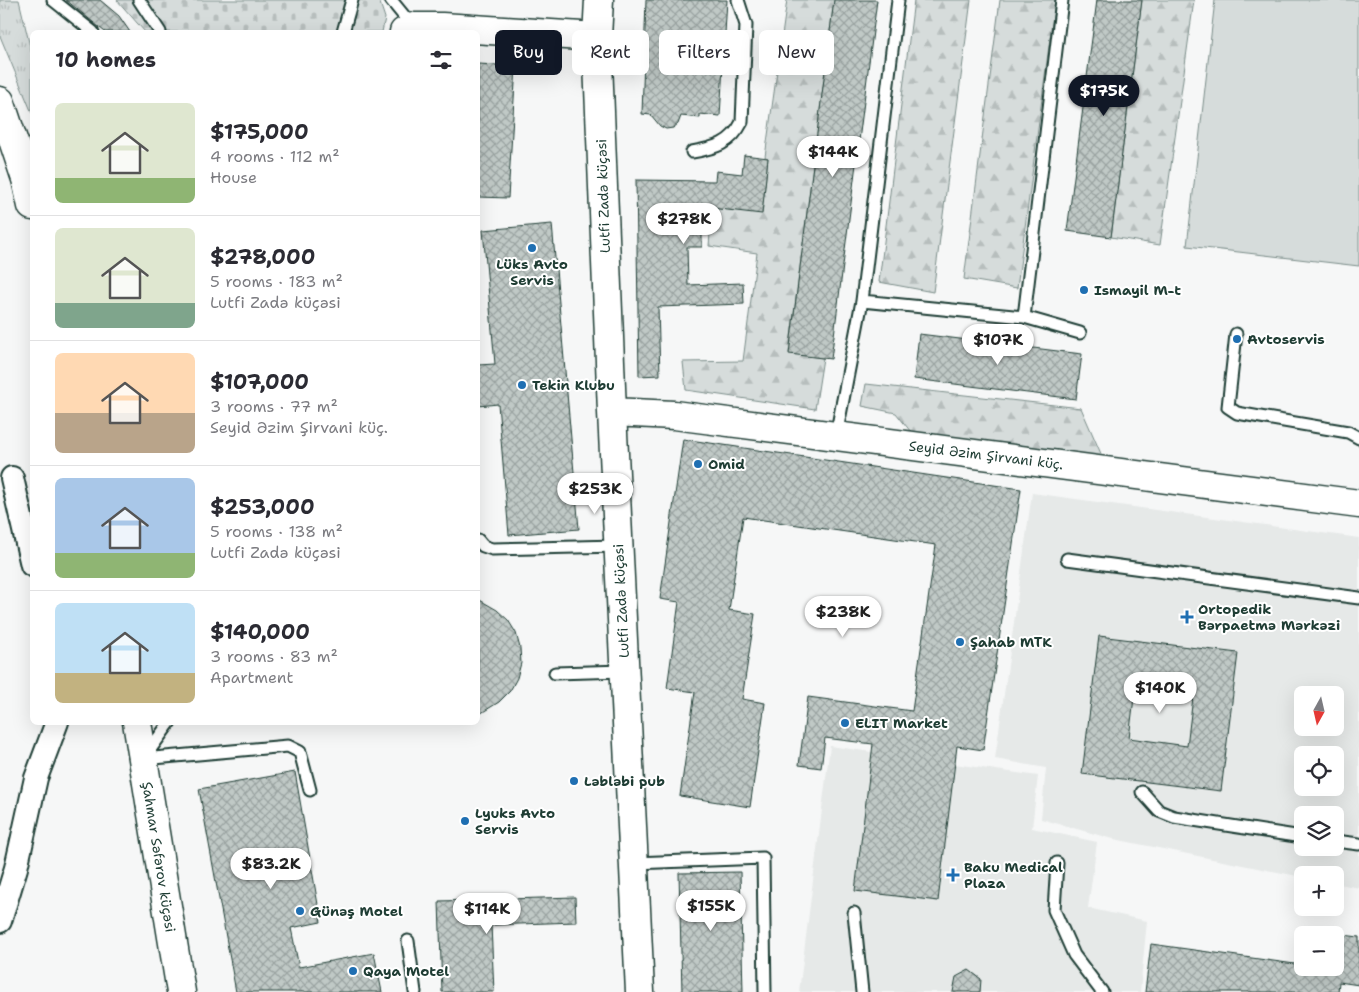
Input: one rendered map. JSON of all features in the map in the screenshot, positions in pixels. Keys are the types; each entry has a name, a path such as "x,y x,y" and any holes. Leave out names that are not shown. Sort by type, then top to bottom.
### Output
{"main road":[{"name":"Lutfi Zadə küçəsi","path":"597,30 599,0"},
{"path":"409,30 442,27 572,35"},
{"name":"Lutfi Zadə küçəsi","path":"599,75 618,546 640,992"},
{"path":"0,101 29,178"},
{"name":"Seyid Əzim Şirvani küç.","path":"612,412 674,415 1359,504"},
{"name":"Şahmar Səfərov küçəsi","path":"137,725 181,992"}],"street":[{"path":"12,478 30,555"},
{"path":"0,921 16,868 36,778 56,725"}],"lane":[{"path":"53,0 90,30"},
{"path":"139,0 159,30"},
{"path":"344,30 352,0"},
{"path":"391,0 409,30"},
{"path":"692,152 718,147 736,134 742,122 746,24 738,0"},
{"path":"836,436 862,301 898,0"},
{"path":"1024,318 1062,0"},
{"path":"862,301 1024,318 1080,333"},
{"path":"1236,334 1228,407 1237,413 1348,432 1359,438"},
{"path":"480,542 483,546 492,549 618,546"},
{"path":"1067,559 1359,598"},
{"path":"555,674 624,671"},
{"path":"143,759 168,725"},
{"path":"143,759 288,746 300,752 310,790"},
{"path":"1142,792 1158,811 1174,817 1294,835"},
{"path":"1344,842 1359,844"},
{"path":"633,863 763,858 764,992"},
{"path":"1057,863 1054,910 1074,955 1102,992"},
{"path":"854,913 862,992"},
{"path":"408,941 415,992"}],"shaded area":[{"name":"Ortopedik Bərpaetmə Mərkəzi","path":"1032,493 1359,538 1359,888 1344,885 1344,866 1294,866 1294,875 1109,838 1041,819 1046,768 995,759"},
{"name":"Baku Medical Plaza","path":"830,746 1038,776 1032,828 1097,842 1088,908 1147,921 1140,992 799,992"}],"green space":[{"path":"0,0 19,0 30,47 30,108 0,36"},
{"path":"117,0 379,0 385,18 382,30 143,30"},
{"path":"787,0 834,0 830,30 783,30"},
{"path":"914,0 971,0 933,292 879,282"},
{"path":"1000,0 1055,0 1017,288 964,279"},
{"path":"1142,0 1194,0 1160,245 1111,237"},
{"path":"1215,0 1359,0 1359,266 1187,246"},
{"path":"776,75 824,75 789,353 823,358 815,409 686,390 683,362 743,361 757,253 709,246 712,208 762,213 768,158 765,157"},
{"path":"866,384 1081,408 1102,456 911,432 896,413 862,406"}],"building":[{"path":"66,0 100,0 119,16 129,30 103,30"},
{"path":"646,0 727,0 725,30 659,30 659,75 722,75 720,116 700,114 700,118 681,116 678,124 673,128 666,129 660,126 651,115 642,114 643,75 649,75 649,30 645,30"},
{"path":"834,0 877,0 831,359 789,354 824,75 834,75 834,30 830,30"},
{"path":"1097,0 1142,0 1111,237 1067,231"},
{"path":"480,64 495,65 495,75 515,75 508,198 480,197"},
{"path":"744,155 768,158 762,214 702,207 702,247 687,247 688,285 743,283 744,304 658,307 660,375 639,376 636,180 715,181 716,171 742,174"},
{"name":"Tekin Klubu","path":"552,224 579,529 509,535 498,404 480,406 480,365 495,364 483,230"},
{"path":"919,334 1082,354 1076,399 914,379"},
{"path":"683,439 1021,489 983,750 957,746 938,901 855,891 873,744 825,738 821,768 799,765 808,697 912,711 936,545 743,517 729,610 755,614 742,699 765,703 750,807 680,796 695,692 667,688 679,602 660,599"},
{"path":"480,600 497,610 508,620 516,633 520,648 521,663 517,678 510,691 499,702 480,714"},
{"name":"Ortopedik Bərpaetmə Mərkəzi","path":"1099,636 1238,653 1221,791 1082,774","holes":["1136,682 1194,689 1187,746 1129,738"]},
{"path":"295,772 321,922 291,928 299,967 374,953 382,992 236,992 199,789"},
{"path":"740,872 743,992 682,992 679,873"},
{"path":"575,897 576,922 491,925 494,992 442,992 439,901"},
{"path":"1344,935 1359,937 1359,985 1339,982 1338,992 1145,992 1151,944 1294,964 1294,976 1344,976"},
{"path":"969,970 981,979 980,992 953,992 956,977"}],"place":[{"name":"Lüks Avto Servis","path":"532,248"},
{"name":"Ismayil M-t","path":"1084,290"},
{"name":"Avtoservis","path":"1237,339"},
{"name":"Tekin Klubu","path":"522,385"},
{"name":"Omid","path":"698,464"},
{"name":"Ortopedik Bərpaetmə Mərkəzi","path":"1187,617"},
{"name":"Şahab MTK","path":"960,642"},
{"name":"ELIT Market","path":"845,723"},
{"name":"Ləbləbi pub","path":"574,781"},
{"name":"Lyuks Avto Servis","path":"465,821"},
{"name":"Baku Medical Plaza","path":"953,875"},
{"name":"Günəş Motel","path":"300,911"},
{"name":"Qaya Motel","path":"353,971"}]}
